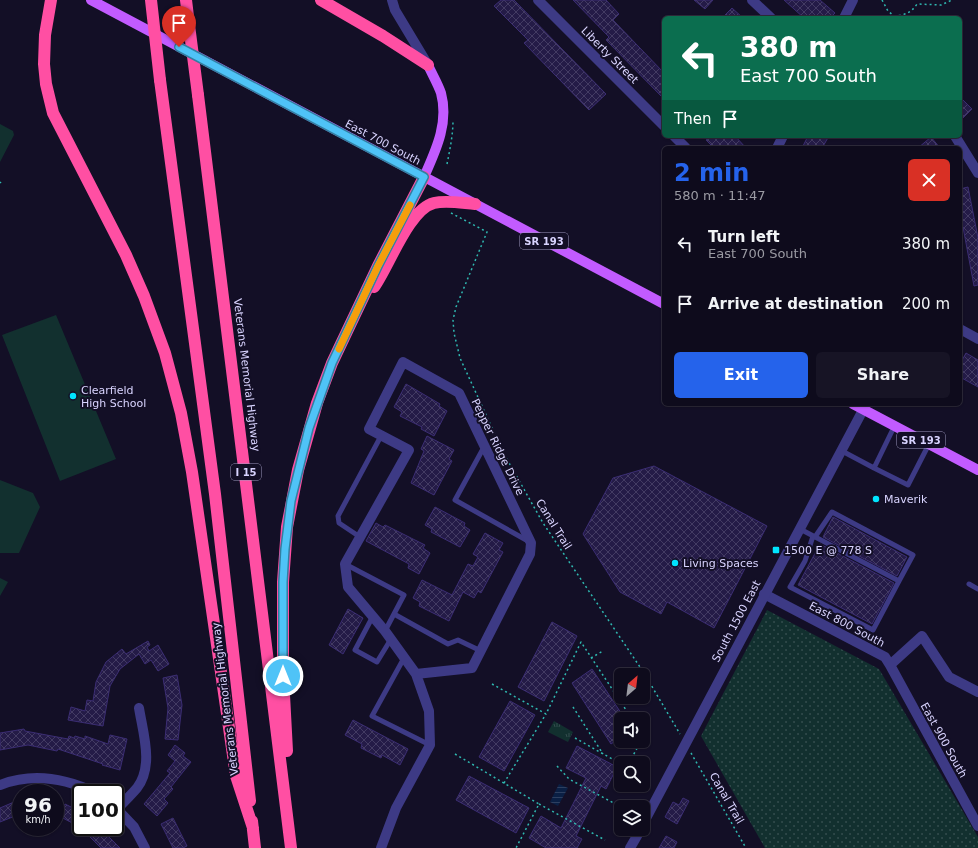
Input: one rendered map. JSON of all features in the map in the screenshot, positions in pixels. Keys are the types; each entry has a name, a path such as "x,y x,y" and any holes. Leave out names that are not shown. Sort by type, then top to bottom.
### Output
{"highway":[{"path":"51,0 45,35 44,64 45,81 53,113 126,255 144,296 163,348 179,407 192,472 236,776 253,828"},
{"name":"Veterans Memorial Highway","path":"152,0 160,80 215,494 255,848"},
{"name":"Veterans Memorial Highway","path":"186,0 292,848"},
{"path":"321,0 428,65"},
{"path":"292,848 283,676 283,582 287,527 299,464 317,403 332,363 363,301 378,266 424,177"},
{"path":"363,301 383,274 408,227 421,210 437,203 475,204"}],"main road":[{"name":"East 700 South","path":"91,0 662,303"},
{"path":"424,177 439,145 444,113 441,93 428,65"},
{"name":"SR 193","path":"856,406 978,470"}],"street":[{"path":"392,0 396,10 428,65"},
{"name":"Liberty Street","path":"538,0 662,124"},
{"path":"752,0 769,16"},
{"path":"845,16 853,0"},
{"path":"676,138 684,146"},
{"path":"962,147 978,173"},
{"path":"962,330 978,338"},
{"name":"Pepper Ridge Drive","path":"345,564 408,450 369,429 403,362 459,393 531,543"},
{"name":"South 1500 East","path":"650,811 863,410"},
{"path":"416,674 472,668 530,554 531,543"},
{"path":"345,564 348,587 388,635 416,674 429,711 430,745 396,808 381,848"},
{"name":"East 800 South","path":"764,594 885,657 890,665"},
{"path":"890,665 922,636 949,676 978,692"},
{"name":"East 900 South","path":"890,665 978,826"},
{"path":"124,800 138,787 146,766 146,748 139,708"},
{"path":"0,785 11,780 46,778 75,784"},
{"path":"124,816 134,827 145,848"},
{"path":"630,848 637,836"}],"lane":[{"path":"874,468 894,427"},
{"path":"360,537 339,523 338,516 381,436"},
{"path":"842,451 908,485 928,444"},
{"path":"485,446 455,500 531,543"},
{"path":"832,512 913,555 899,581 873,630 790,587 805,561 814,537 832,512"},
{"path":"800,529 899,581"},
{"path":"345,564 404,595 394,614 388,635 377,662 355,650 373,616"},
{"path":"969,584 978,589"},
{"path":"394,614 448,644 458,640 481,651"},
{"path":"404,658 372,716 430,745"}],"path":[{"path":"882,0 888,11 894,16 912,11 917,4 926,3 941,5 952,0"},
{"name":"Canal Trail","path":"448,211 487,232 456,307 453,320 454,333 460,358 504,454 543,523 644,673 746,848"},
{"path":"504,783 546,714 581,642 627,712"},
{"path":"591,658 604,651"},
{"path":"492,684 546,714"},
{"path":"573,706 603,754"},
{"path":"575,738 614,760"},
{"path":"455,754 539,804 605,840"},
{"path":"557,766 569,780 614,803"},
{"path":"516,848 539,804"}],"green space":[{"path":"0,124 13,131 14,135 0,162"},
{"path":"56,315 116,459 60,481 2,335"},
{"path":"0,480 33,493 40,507 19,553 0,553"},
{"path":"0,578 8,582 0,596"},
{"path":"767,610 879,669 978,837 978,848 765,848 701,736"},
{"path":"554,721 573,732 568,742 548,732"}],"water":[{"path":"559,784 568,788 558,806 550,802"}],"building":[{"path":"501,0 514,0 606,94 589,110 524,43 528,40 494,6"},
{"path":"573,0 606,0 619,14 613,20 662,71 662,97 606,40 609,37"},
{"path":"694,0 713,0 705,9"},
{"path":"784,0 820,0 835,13 832,16 802,16"},
{"path":"732,8 741,16 724,16"},
{"path":"962,99 972,109 962,119"},
{"path":"708,138 737,138 744,146 712,146 706,140"},
{"path":"807,138 828,138 823,146 803,146"},
{"path":"932,138 938,146 920,146"},
{"path":"968,187 978,238 978,285 974,286 962,227 962,188"},
{"path":"966,353 978,360 978,387 962,378 962,360"},
{"path":"406,384 440,404 439,406 447,411 434,436 421,429 422,427 400,416 402,412 394,407"},
{"path":"427,436 454,450 449,459 452,461 434,495 411,483 424,451 421,449"},
{"name":"Living Spaces","path":"654,466 767,526 714,628 667,602 661,614 620,592 583,534 613,478"},
{"path":"435,507 465,523 464,526 470,530 460,547 431,532 432,529 425,525"},
{"path":"833,517 907,557 897,576 823,537"},
{"path":"376,523 383,527 385,525 425,545 423,548 430,553 419,574 408,568 409,564 366,541"},
{"path":"485,533 503,543 499,550 503,552 481,593 478,591 474,598 463,592 449,621 419,606 420,602 413,598 422,580 452,595 468,564 473,566 478,557 473,554"},
{"path":"820,544 894,583 872,624 798,585"},
{"path":"348,609 363,618 343,654 329,645"},
{"path":"552,622 577,636 544,701 518,687"},
{"path":"148,641 150,645 147,647 149,651 158,645 169,664 158,671 151,660 145,664 139,654 120,669 110,686 103,726 68,720 71,707 85,711 87,700 93,701 96,682 106,662 122,649 126,654"},
{"path":"592,669 620,712 614,712 614,742 611,744 572,683"},
{"path":"177,675 182,705 178,740 165,739 168,708 163,678"},
{"path":"510,701 535,715 504,771 479,757"},
{"path":"353,720 408,749 400,765 382,755 381,758 361,748 362,744 345,735"},
{"path":"24,729 25,731 68,739 69,736 74,738 75,736 85,739 85,736 108,744 110,735 127,739 120,770 58,749 57,751 28,745 0,750 0,733"},
{"path":"175,745 185,753 183,756 191,762 171,787 173,789 164,799 168,803 157,816 144,804 170,773 167,771 175,761 168,755"},
{"path":"577,746 614,765 614,773 606,789 601,786 576,836 582,839 577,848 546,848 529,838 541,816 561,828 586,778 566,768"},
{"path":"469,776 529,808 516,833 456,800"},
{"path":"683,798 689,801 677,824 665,817 673,802 679,805"},
{"path":"12,803 12,817 0,822 0,808"},
{"path":"65,804 72,808 72,823 64,819"},
{"path":"173,818 187,846 183,848 173,848 161,824"},
{"path":"89,836 108,836 120,848 101,848"},
{"path":"666,836 677,842 674,848 659,848"}],"slow traffic":[{"path":"339,349 363,301 378,266 410,205"}],"place":[{"name":"Clearfield High School","path":"73,396"},
{"name":"Maverik","path":"876,499"},
{"name":"1500 E @ 778 S","path":"776,550"},
{"name":"Living Spaces","path":"675,563"}],"route":[{"path":"179,47 424,177 378,266 363,301 332,363 309,428 291,501 285,549 283,582 283,676"}]}
